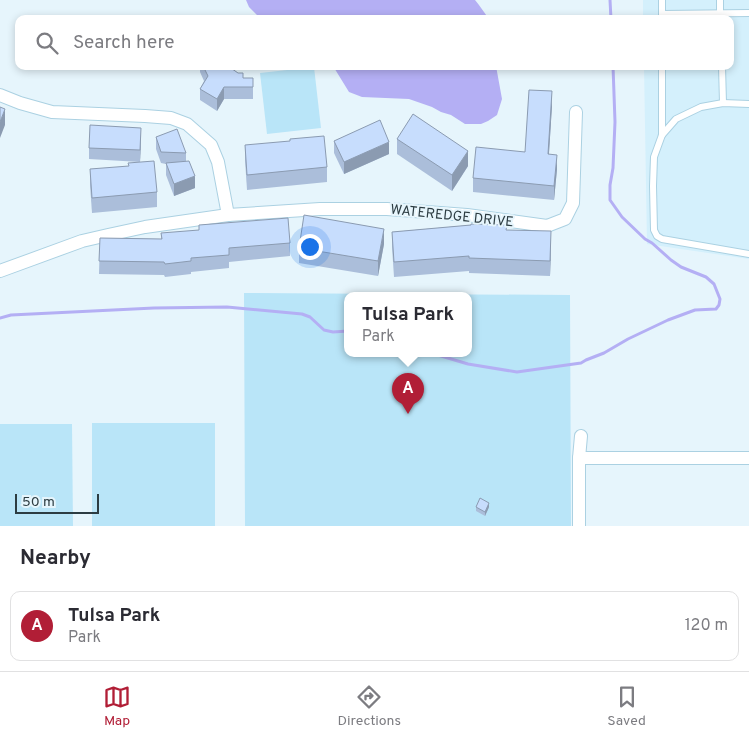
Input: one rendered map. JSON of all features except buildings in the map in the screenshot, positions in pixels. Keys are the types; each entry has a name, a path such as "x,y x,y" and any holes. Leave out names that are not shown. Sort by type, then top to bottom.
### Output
{"street":[{"path":"0,95 52,112 171,118 187,124 211,144 218,162 228,215"},
{"name":"WATEREDGE DRIVE","path":"0,271 82,241 145,227 228,215 320,209 386,209 467,215 547,226 565,219 573,203 576,112"},
{"path":"580,526 581,436"},
{"path":"580,458 749,458"}],"lane":[{"path":"662,0 662,15"},
{"path":"720,0 720,15"},
{"path":"730,15 749,13"},
{"path":"662,70 662,135 654,157 654,230 657,236 662,239 749,254"},
{"path":"722,70 723,103"},
{"path":"662,135 676,119 701,107 723,103 749,104"}],"shaded area":[{"path":"246,0 475,0 486,15 257,15 249,7"},
{"path":"643,0 749,0 749,259 647,244 644,70 734,70 734,15 643,15"},
{"path":"287,70 314,70 321,128 267,134 260,73"},
{"path":"335,70 497,70 502,99 497,115 481,124 465,124 451,115 409,99 362,97 349,92"},
{"path":"244,293 344,294 344,357 472,357 472,294 570,295 571,526 245,526"},
{"path":"92,423 215,423 215,526 92,526"},
{"path":"0,424 72,424 73,526 0,526"}],"waterway":[{"path":"610,0 611,15"},
{"path":"444,357 468,364 517,372 581,363 668,320 695,310 716,309 719,305 720,299 714,284 706,277 681,267 671,260 622,217 610,200 615,122 613,70"},
{"path":"0,318 11,315 154,308 227,307 302,314 310,317 324,330 344,331"}],"place":[{"name":"Tulsa Park","path":"408,414"}]}
